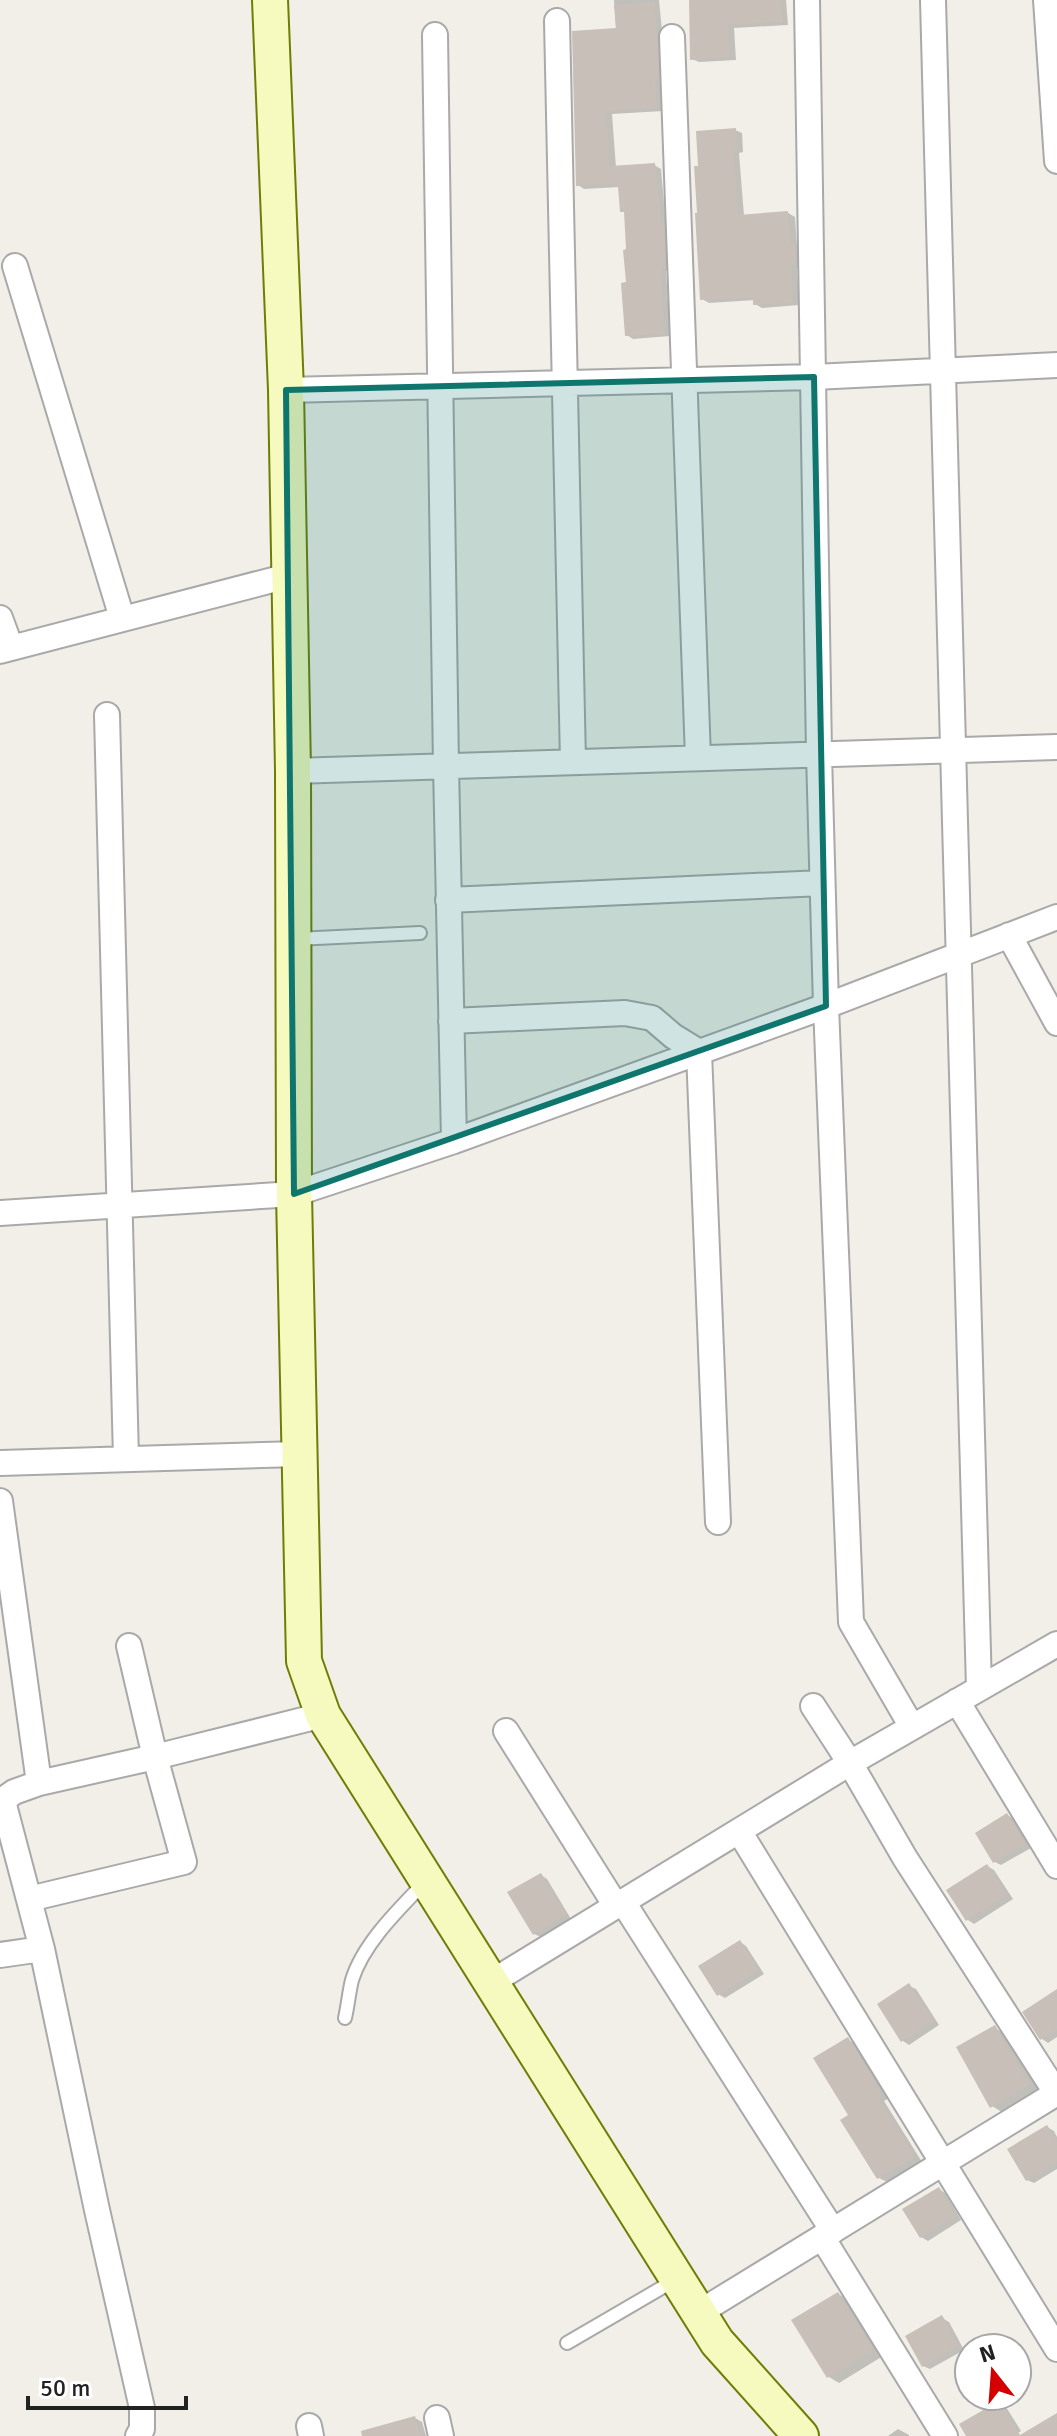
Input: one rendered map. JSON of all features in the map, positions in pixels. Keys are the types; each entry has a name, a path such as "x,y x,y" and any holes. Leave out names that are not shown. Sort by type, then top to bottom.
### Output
{"main road":[{"path":"270,0 286,390 293,771 294,1194 304,1661 323,1715 717,2342 801,2436"}],"street":[{"path":"807,0 822,883 851,1622 912,1727"},
{"path":"933,0 979,1688"},
{"path":"1046,0 1057,161"},
{"path":"557,21 573,762"},
{"path":"435,35 454,1141"},
{"path":"672,37 698,758"},
{"path":"15,266 122,618"},
{"path":"286,390 814,377 1057,365"},
{"path":"0,618 5,650 288,576"},
{"path":"107,715 126,1459"},
{"path":"293,771 1057,747"},
{"path":"448,900 822,883"},
{"path":"0,1213 294,1194 454,1141 826,1006 1057,917"},
{"path":"1009,935 1057,1023"},
{"path":"451,1021 625,1013 652,1018 699,1052"},
{"path":"699,1052 718,1522"},
{"path":"0,1463 299,1454"},
{"path":"0,1501 39,1783"},
{"path":"490,1983 850,1763 1057,1644"},
{"path":"29,1899 184,1862 129,1646"},
{"path":"957,1701 1057,1866"},
{"path":"700,2312 1057,2093 905,1858 813,1706"},
{"path":"138,2436 142,2429 142,2408 42,1949 29,1899 6,1838 4,1805 7,1797 39,1783 323,1715"},
{"path":"506,1731 827,2234 945,2436"},
{"path":"739,1831 1057,2349"},
{"path":"0,1955 42,1949"}],"lane":[{"path":"293,939 420,933"},
{"path":"345,2018 352,1978 371,1944 426,1881"},
{"path":"567,2343 678,2278"}],"highlighted area":[{"path":"814,377 826,1006 294,1194 286,390"}],"building":[{"path":"689,0 781,0 783,22 728,25 730,57 690,60"},
{"path":"654,2 659,79 655,80 657,108 606,112 610,166 655,163 661,224 664,223 665,268 661,269 664,334 625,336 621,283 626,282 623,250 626,249 624,212 620,212 618,187 616,184 576,186 572,31 616,28 614,5"},
{"path":"736,128 737,149 733,150 738,215 788,211 791,244 795,244 796,265 791,265 793,303 753,305 753,297 700,300 695,213 694,166 698,166 696,131"},
{"path":"1007,1813 1026,1844 993,1863 975,1833"},
{"path":"987,1864 1007,1895 966,1921 946,1890"},
{"path":"541,1873 566,1915 533,1935 507,1892"},
{"path":"740,1940 759,1970 717,1996 698,1966"},
{"path":"909,1983 934,2021 901,2042 877,2004"},
{"path":"1057,1989 1057,2029 1040,2040 1022,2012"},
{"path":"995,2025 1030,2085 990,2108 956,2047"},
{"path":"848,2037 882,2093 877,2096 915,2157 877,2179 840,2120 848,2115 813,2058"},
{"path":"1047,2125 1057,2141 1057,2162 1026,2181 1007,2149"},
{"path":"939,2187 956,2216 920,2238 902,2209"},
{"path":"838,2292 874,2350 827,2378 791,2320"},
{"path":"942,2315 953,2335 953,2349 922,2367 905,2336"},
{"path":"980,2412 1006,2412 1020,2435 1057,2413 1057,2436 966,2436 959,2424"},
{"path":"415,2416 421,2436 362,2436 361,2431"}]}
